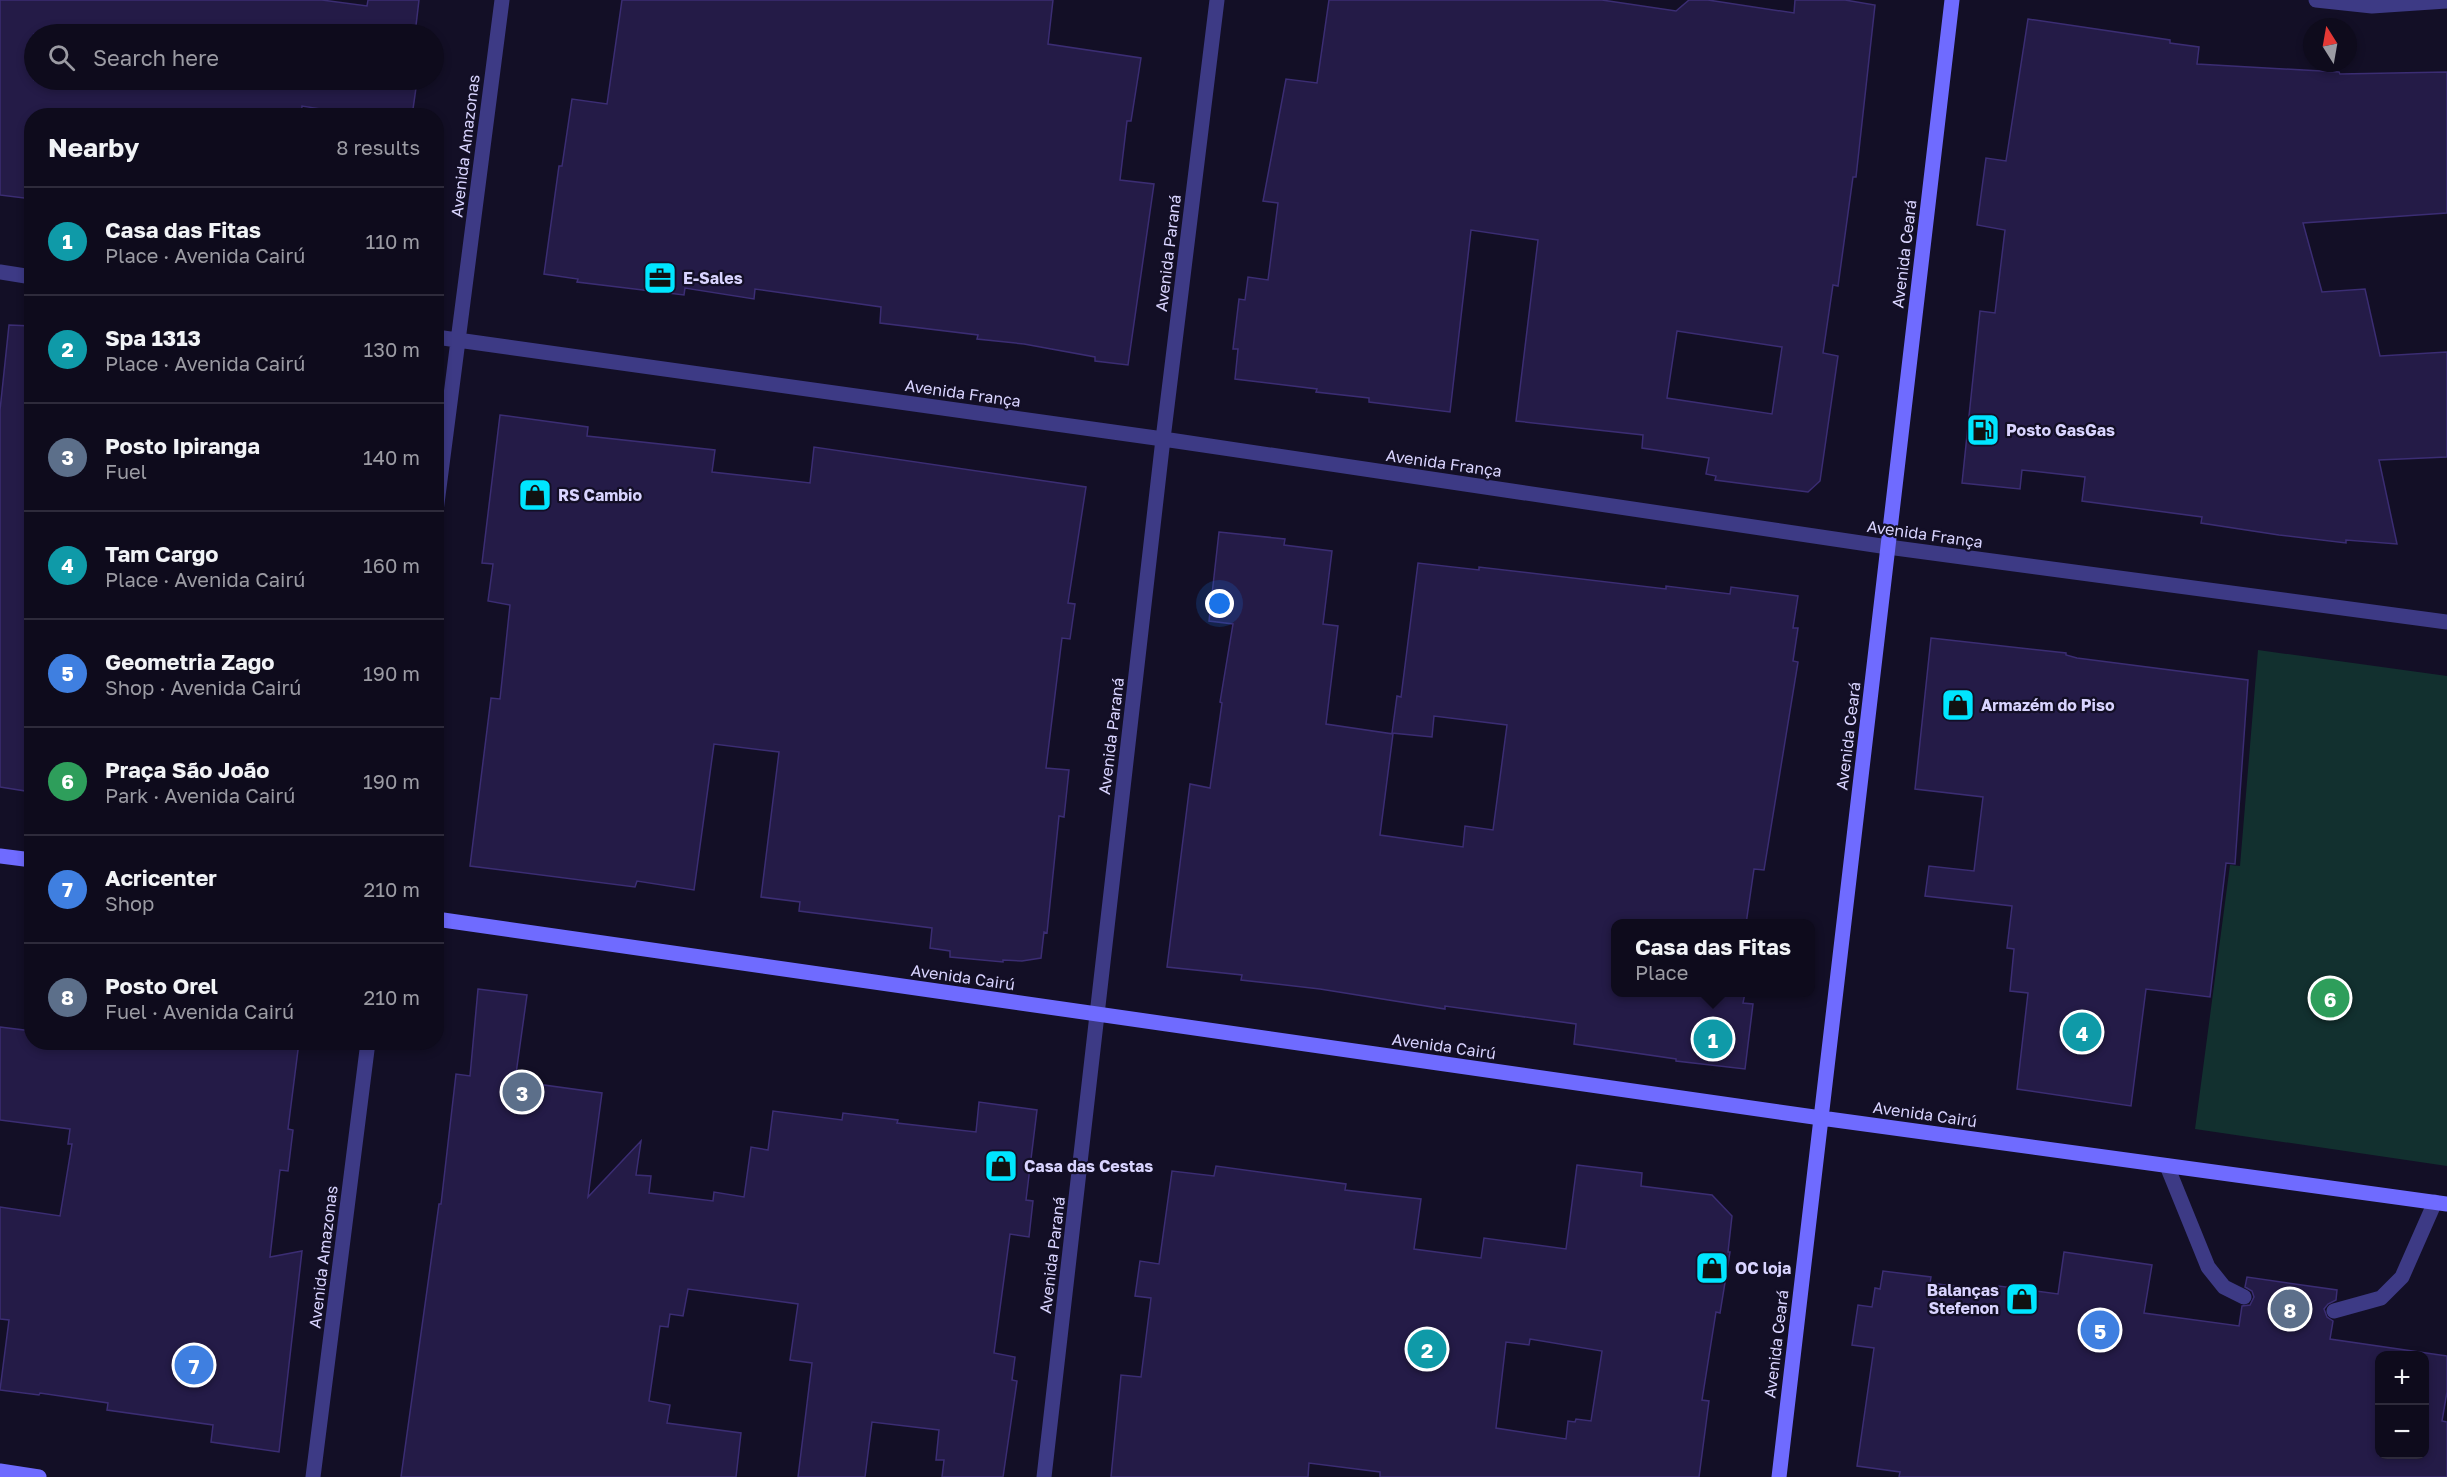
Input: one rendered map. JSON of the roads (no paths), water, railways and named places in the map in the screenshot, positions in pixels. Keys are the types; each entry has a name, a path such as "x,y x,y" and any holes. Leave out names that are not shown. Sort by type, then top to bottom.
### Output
{"main road":[{"name":"Avenida Ceará","path":"1779,1477 1952,0"},
{"path":"0,856 24,859"},
{"name":"Avenida Cairú","path":"444,920 1821,1118 2441,1203"},
{"path":"0,1471 39,1477"}],"street":[{"name":"Avenida Amazonas","path":"444,449 502,0"},
{"name":"Avenida Paraná","path":"1044,1477 1163,439 1217,0"},
{"path":"2316,0 2372,6 2447,1"},
{"path":"0,272 24,276"},
{"name":"Avenida França","path":"444,338 1163,439 1888,547 2447,622"},
{"name":"Avenida Amazonas","path":"313,1477 367,1050"},
{"path":"2167,1166 2208,1267 2224,1287 2244,1297"},
{"path":"2334,1311 2381,1298 2402,1277 2441,1203"}],"place":[{"name":"E-Sales","path":"660,278"},
{"name":"Posto GasGas","path":"1983,430"},
{"name":"RS Cambio","path":"535,495"},
{"name":"Armazém do Piso","path":"1958,705"},
{"name":"Praça São João","path":"2330,998"},
{"name":"Tam Cargo","path":"2082,1032"},
{"name":"Casa das Fitas","path":"1713,1039"},
{"name":"Posto Ipiranga","path":"522,1092"},
{"name":"Casa das Cestas","path":"1001,1166"},
{"name":"OC loja","path":"1712,1268"},
{"name":"Balanças Stefenon","path":"2022,1299"},
{"name":"Posto Orel","path":"2290,1309"},
{"name":"Geometria Zago","path":"2100,1330"},
{"name":"Spa 1313","path":"1427,1349"},
{"name":"Acricenter","path":"194,1365"}]}
